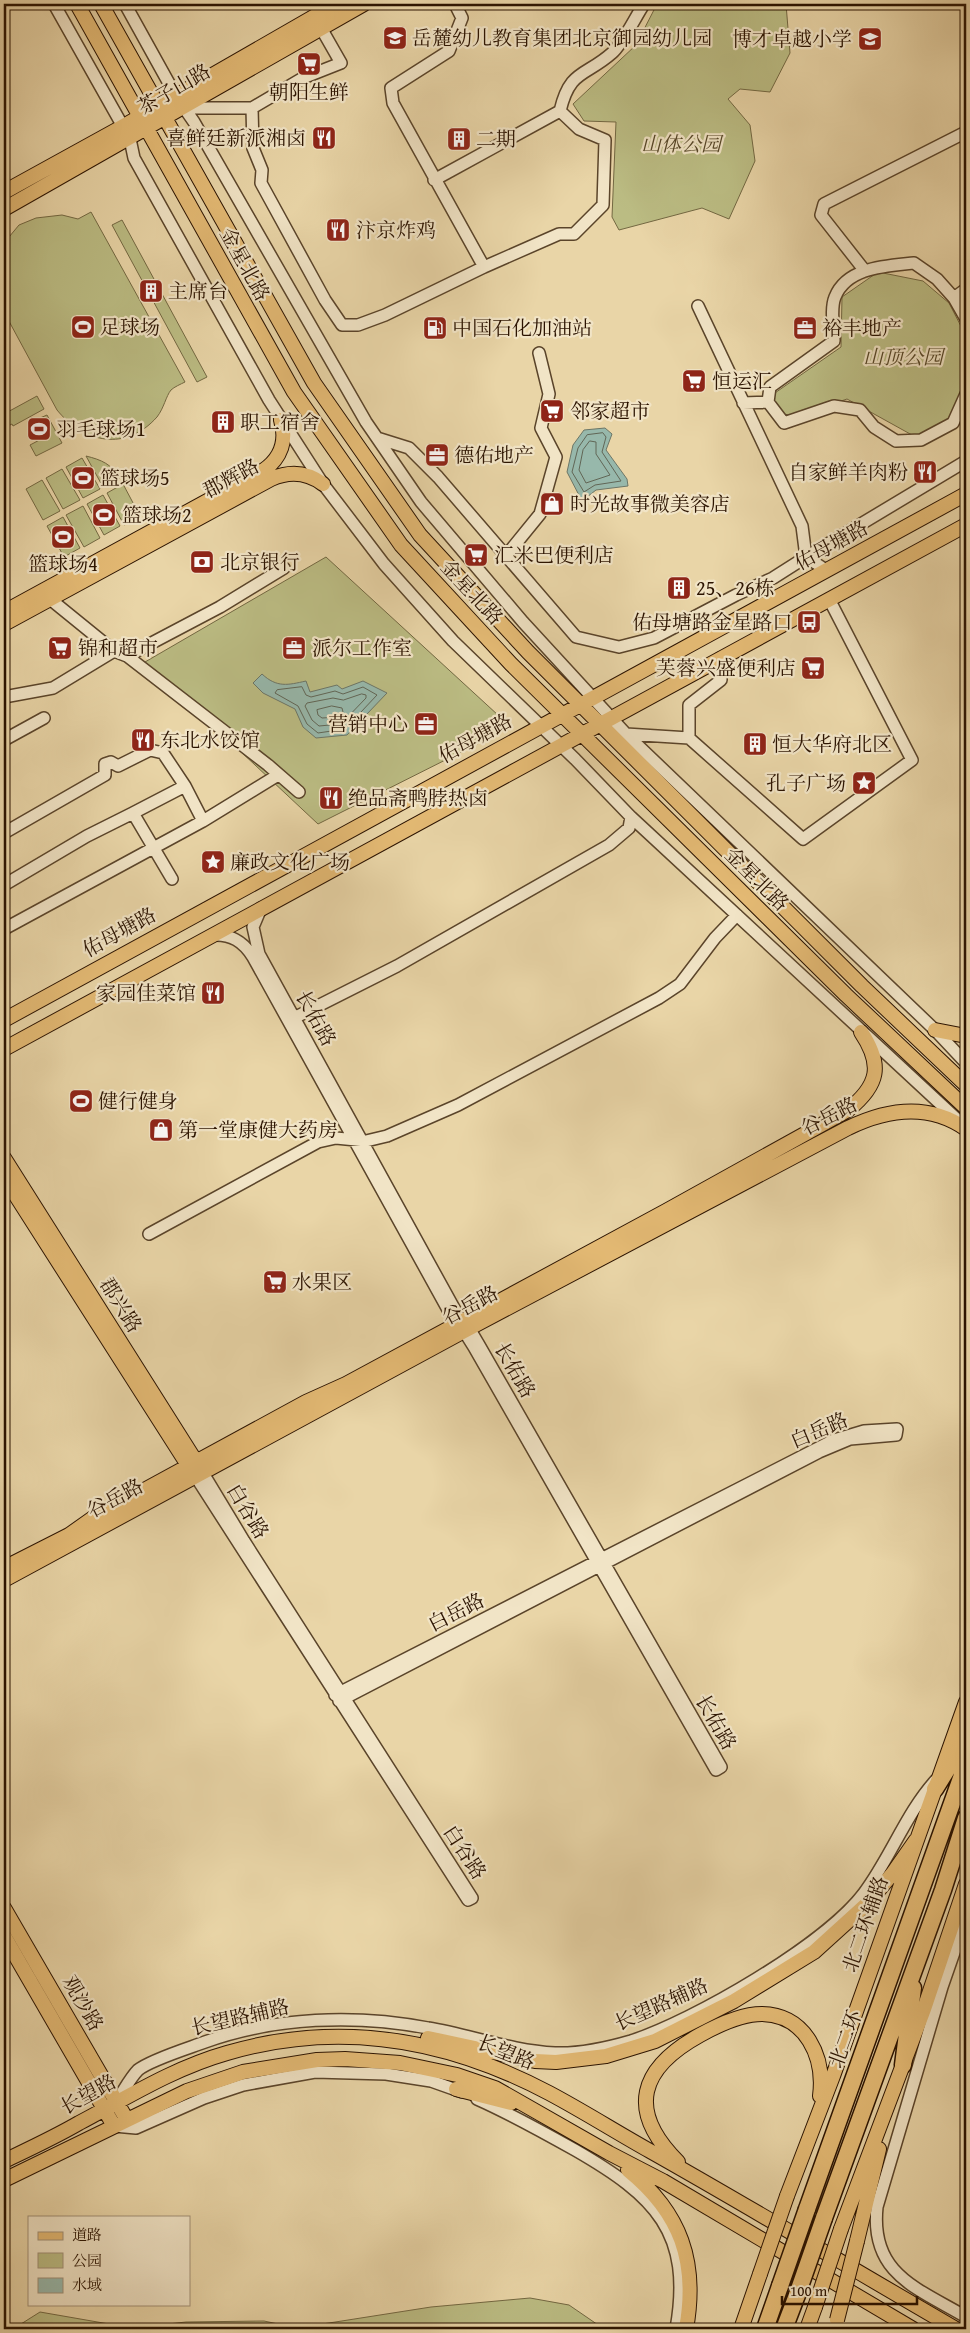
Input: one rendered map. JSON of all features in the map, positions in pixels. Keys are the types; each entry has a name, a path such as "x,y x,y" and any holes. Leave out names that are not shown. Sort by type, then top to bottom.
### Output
{"highway":[{"path":"937,1783 966,1739"},
{"name":"北二环","path":"765,2329 966,1764"},
{"name":"北二环","path":"784,2329 916,1967 966,1818"},
{"path":"943,1890 966,1854"},
{"path":"904,2065 916,1967"}],"main road":[{"name":"金星北路","path":"77,4 294,392 401,545 511,664 846,995 966,1108"},
{"name":"金星北路","path":"101,4 314,383 420,535 522,645 586,701 862,986 966,1085"},
{"name":"茶子山路","path":"162,112 176,96 336,4"},
{"name":"茶子山路","path":"4,209 142,123 162,112 184,108 364,4"},
{"name":"茶子山路","path":"4,192 126,133"},
{"name":"郡辉路","path":"4,612 271,465 281,449 284,428 281,420"},
{"name":"郡辉路","path":"4,624 279,475 289,473 308,476 323,484"},
{"name":"佑母塘路","path":"4,1020 966,494"},
{"path":"4,1049 966,525"},
{"path":"935,1030 966,1036"},
{"path":"462,1326 848,1110 867,1093 875,1072 874,1053 861,1032"},
{"name":"谷岳路","path":"4,1580 196,1470 462,1326 869,1118 894,1112 925,1112 948,1118 966,1129"},
{"name":"郡兴路","path":"4,1158 196,1470"},
{"name":"郡兴路","path":"4,1177 196,1470"},
{"path":"4,1568 68,1535 93,1518 196,1470"},
{"name":"北二环辅路","path":"741,2329 787,2196 833,2076 966,1702"},
{"path":"378,2037 432,2039 542,2061 577,2060 633,2050 700,2020 814,1952 868,1903 893,1873 916,1840"},
{"path":"807,2329 862,2170 904,2065 966,1884"},
{"name":"观沙路","path":"4,1908 110,2106 114,2126"},
{"name":"观沙路","path":"4,1936 110,2106 126,2120"},
{"path":"686,2170 664,2147 652,2128 646,2106 647,2094 655,2070 662,2061 711,2029 739,2018 760,2014 782,2018 793,2023 808,2038 818,2056 821,2075 818,2111"},
{"name":"长望路","path":"4,2161 110,2106 142,2087 187,2067 236,2050 294,2039 335,2036 378,2037 416,2043 495,2067 549,2093 686,2170 956,2329"},
{"name":"长望路","path":"4,2180 187,2091 243,2072 292,2062 345,2059 400,2063 456,2075 496,2088 609,2153 663,2181 913,2329"},
{"path":"456,2089 530,2108"},
{"path":"836,2325 890,2102"},
{"path":"609,2153 654,2193 673,2220 680,2234 686,2252 690,2284 686,2329"}],"street":[{"path":"54,4 126,133 138,166 241,352 281,420 323,484 366,542 432,619 631,817 966,1129"},
{"path":"125,4 176,96 377,438 421,502 523,622 586,701"},
{"path":"455,4 462,18 449,51 391,88 393,103 434,180 484,267"},
{"path":"434,180 560,111 565,90 580,74 614,52 644,4"},
{"path":"184,108 252,108 303,78 341,63 320,28"},
{"path":"252,108 253,148 262,170 261,183 326,300 342,325 358,325 385,315 484,267 559,234 574,234 603,206 605,140 579,130 560,111"},
{"path":"865,271 821,215 824,204 966,132"},
{"path":"966,319 954,298 937,279 914,263 865,271 844,282 834,299 834,341 770,387 768,402 784,424 834,406 860,410 874,427 896,441 921,440 953,423 966,394"},
{"path":"954,298 966,289"},
{"path":"698,306 802,526 806,557 826,570"},
{"path":"505,557 540,514 556,458 541,428 550,394 539,353"},
{"path":"744,403 768,402"},
{"path":"377,438 409,448 438,477 505,557 576,637 620,647 654,638 736,594 773,578 966,461"},
{"path":"127,656 220,608 284,568"},
{"path":"50,599 114,651 127,656 299,792"},
{"path":"626,734 689,738 803,839 912,760 829,599"},
{"path":"4,697 52,688 114,651"},
{"path":"689,738 689,705 721,680 720,658"},
{"path":"4,740 44,718"},
{"path":"605,721 626,734 935,1030 966,1063"},
{"path":"4,833 105,775 104,764 111,762 118,766 150,750 163,753 185,786 203,821"},
{"path":"4,929 203,821 278,775"},
{"path":"4,884 87,836 185,786"},
{"path":"133,813 172,879"},
{"path":"294,1018 397,966 609,845 629,828 631,817"},
{"name":"长佑路","path":"262,907 256,916 253,927 256,948 357,1140"},
{"path":"149,1234 318,1142 336,1138 357,1140 387,1136 458,1105 658,998 680,984 714,938 737,915"},
{"name":"长佑路","path":"213,934 234,937 250,952 462,1326 720,1767 716,1770 600,1563"},
{"name":"白岳路","path":"340,1696 827,1448 865,1436 896,1435 897,1429 864,1431 834,1440 600,1563"},
{"name":"白谷路","path":"196,1470 468,1900 472,1898 340,1696"},
{"name":"长望路辅路","path":"110,2106 138,2070 212,2040 288,2023 350,2020 388,2022 554,2053 608,2046 652,2033 708,2006 747,1983 802,1948 832,1926 862,1896 877,1874 918,1802 937,1783"},
{"path":"966,1918 921,2056 877,2207 875,2225 882,2254 898,2276 966,2317"},
{"path":"114,2126 136,2128 204,2098 243,2085 316,2072 386,2074 431,2081 456,2089 514,2116 585,2156 618,2176 650,2204 666,2226 679,2265 681,2291 676,2329"}],"green space":[{"name":"山体公园","path":"657,4 786,4 790,53 770,92 740,89 728,99 750,125 755,161 729,219 702,208 619,230 612,217 616,122 584,121 573,104 636,45"},
{"path":"91,212 185,382 171,390 157,417 145,428 119,439 92,436 80,430 57,410 4,312 4,243 19,225 36,218 62,215 78,219"},
{"path":"122,220 207,377 197,382 112,225"},
{"name":"山顶公园","path":"878,272 923,281 949,303 966,336 966,382 949,419 921,440 847,399 798,416 782,414 772,395 841,347 842,297"},
{"path":"37,396 44,409 13,426 12,424 4,428 4,414"},
{"path":"47,415 62,443 36,456 30,445 49,435 40,418"},
{"path":"86,456 106,463 120,478 103,487"},
{"name":"篮球场5","path":"82,458 100,489 83,498 66,467"},
{"path":"62,469 80,500 63,509 46,478"},
{"path":"42,480 60,511 43,520 26,489"},
{"path":"123,484 140,516 124,525 107,493"},
{"name":"篮球场2","path":"103,495 120,526 104,535 87,504"},
{"path":"83,506 100,538 84,547 66,515"},
{"name":"篮球场4","path":"63,517 80,548 64,557 47,526"},
{"path":"326,557 511,727 318,824 145,662"},
{"path":"530,2298 569,2305 604,2329 13,2329 40,2312 132,2328 186,2322 264,2321 297,2328 431,2307"}],"water":[{"path":"605,428 612,434 606,450 627,479 628,486 596,490 582,501 567,472 573,445 584,430"},
{"path":"262,674 273,682 283,684 306,681 310,692 337,685 342,689 363,681 387,693 347,735 316,738 303,727 295,709 263,693 253,683"}],"place":[{"name":"岳麓幼儿教育集团北京御园幼儿园","path":"395,38"},
{"name":"博才卓越小学","path":"870,39"},
{"name":"朝阳生鲜","path":"309,64"},
{"name":"喜鲜廷新派湘卤","path":"324,138"},
{"name":"二期","path":"459,139"},
{"name":"汴京炸鸡","path":"338,230"},
{"name":"主席台","path":"151,291"},
{"name":"足球场","path":"83,327"},
{"name":"中国石化加油站","path":"435,328"},
{"name":"裕丰地产","path":"805,328"},
{"name":"恒运汇","path":"694,381"},
{"name":"邻家超市","path":"552,411"},
{"name":"职工宿舍","path":"223,422"},
{"name":"羽毛球场1","path":"39,429"},
{"name":"德佑地产","path":"437,455"},
{"name":"自家鲜羊肉粉","path":"925,472"},
{"name":"篮球场5","path":"83,478"},
{"name":"时光故事微美容店","path":"552,504"},
{"name":"篮球场2","path":"104,515"},
{"name":"篮球场4","path":"63,537"},
{"name":"汇米巴便利店","path":"476,555"},
{"name":"北京银行","path":"202,562"},
{"name":"25、26栋","path":"679,588"},
{"name":"佑母塘路金星路口","path":"809,622"},
{"name":"锦和超市","path":"60,648"},
{"name":"派尔工作室","path":"294,648"},
{"name":"芙蓉兴盛便利店","path":"813,668"},
{"name":"营销中心","path":"426,724"},
{"name":"东北水饺馆","path":"143,740"},
{"name":"恒大华府北区","path":"755,744"},
{"name":"孔子广场","path":"864,783"},
{"name":"绝品斋鸭脖热卤","path":"331,798"},
{"name":"廉政文化广场","path":"213,862"},
{"name":"家园佳菜馆","path":"213,993"},
{"name":"健行健身","path":"81,1101"},
{"name":"第一堂康健大药房","path":"161,1130"},
{"name":"水果区","path":"275,1282"}]}
